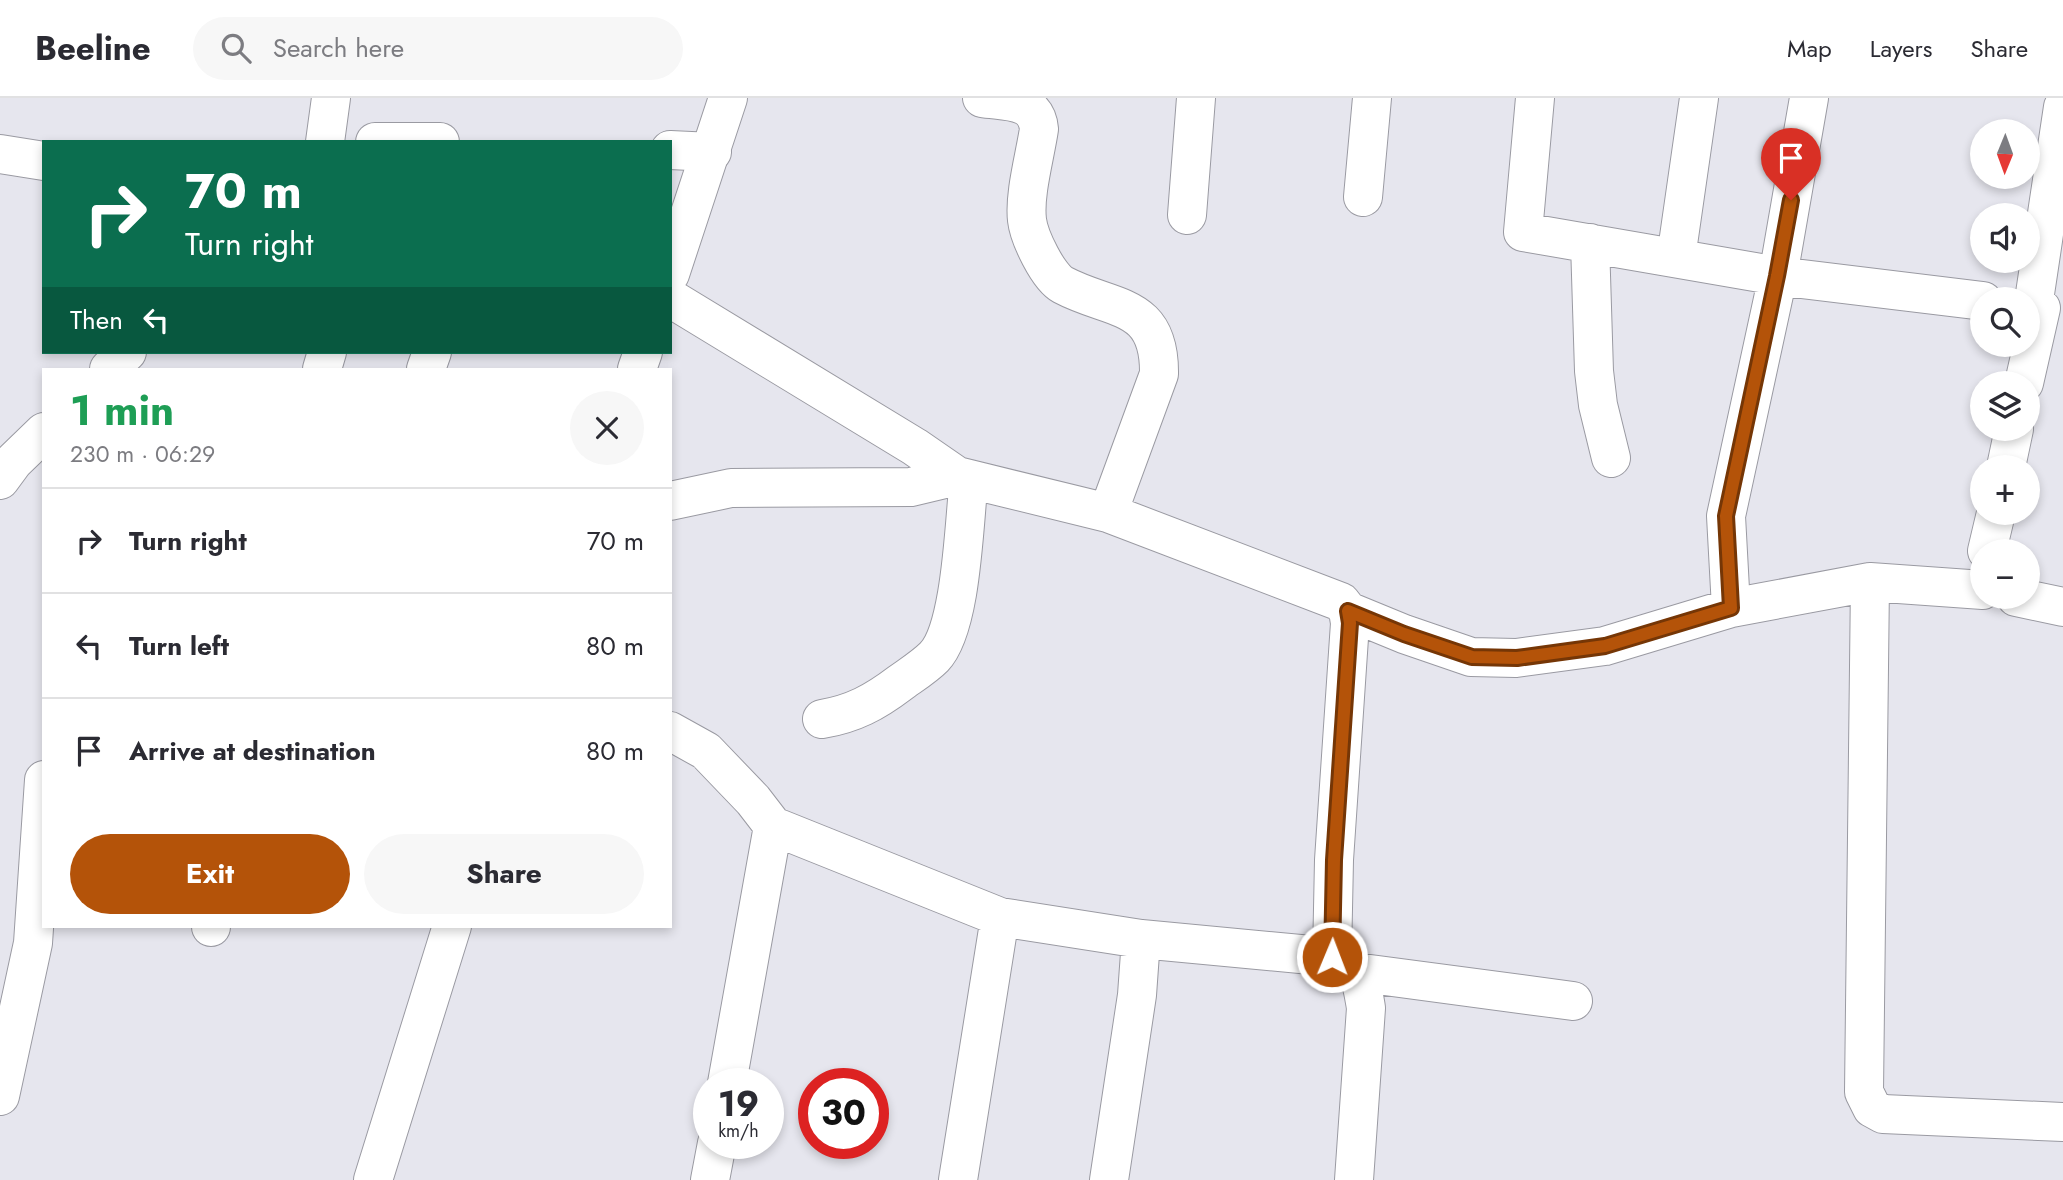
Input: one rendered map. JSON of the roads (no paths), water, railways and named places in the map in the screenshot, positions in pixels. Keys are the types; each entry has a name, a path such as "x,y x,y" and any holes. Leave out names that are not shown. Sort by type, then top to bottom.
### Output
{"street":[{"path":"325,140 331,98"},
{"path":"672,268 712,152 727,98"},
{"path":"982,98 1023,104 1038,118 1039,129 1027,221 1043,261 1060,284 1134,313 1152,332 1159,352 1158,374 1108,513"},
{"path":"1187,215 1196,98"},
{"path":"1363,197 1372,98"},
{"path":"1535,98 1523,232 1777,276 1970,299"},
{"path":"1676,258 1699,98"},
{"path":"1731,608 1726,516 1777,276 1809,98"},
{"path":"2027,371 2041,308 2063,107"},
{"path":"672,150 712,152"},
{"path":"0,154 42,161"},
{"path":"1590,243 1594,371 1598,405 1611,458"},
{"path":"672,299 963,478 1108,513 1341,602 1348,611 1350,623 1334,860 1343,964 1361,981 1366,1008 1354,1180"},
{"path":"109,368 125,354"},
{"path":"0,480 14,461 42,434"},
{"path":"672,501 731,488 911,487 963,478"},
{"path":"822,719 846,715 875,701 934,656 947,637 956,605 963,478"},
{"path":"1348,611 1472,657 1517,658 1605,646 1731,608 1870,582 1970,584"},
{"path":"1870,582 1864,1092 1871,1108 1883,1114 2063,1122"},
{"path":"2040,602 2063,607"},
{"path":"672,732 706,751 773,825 1000,917 1141,940 1343,964 1573,1001"},
{"path":"0,1096 33,943 42,810"},
{"path":"730,1068 773,825"},
{"path":"958,1180 1000,917"},
{"path":"373,1180 451,928"},
{"path":"1109,1180 1138,995 1141,940"},
{"path":"710,1180 714,1159"}]}
